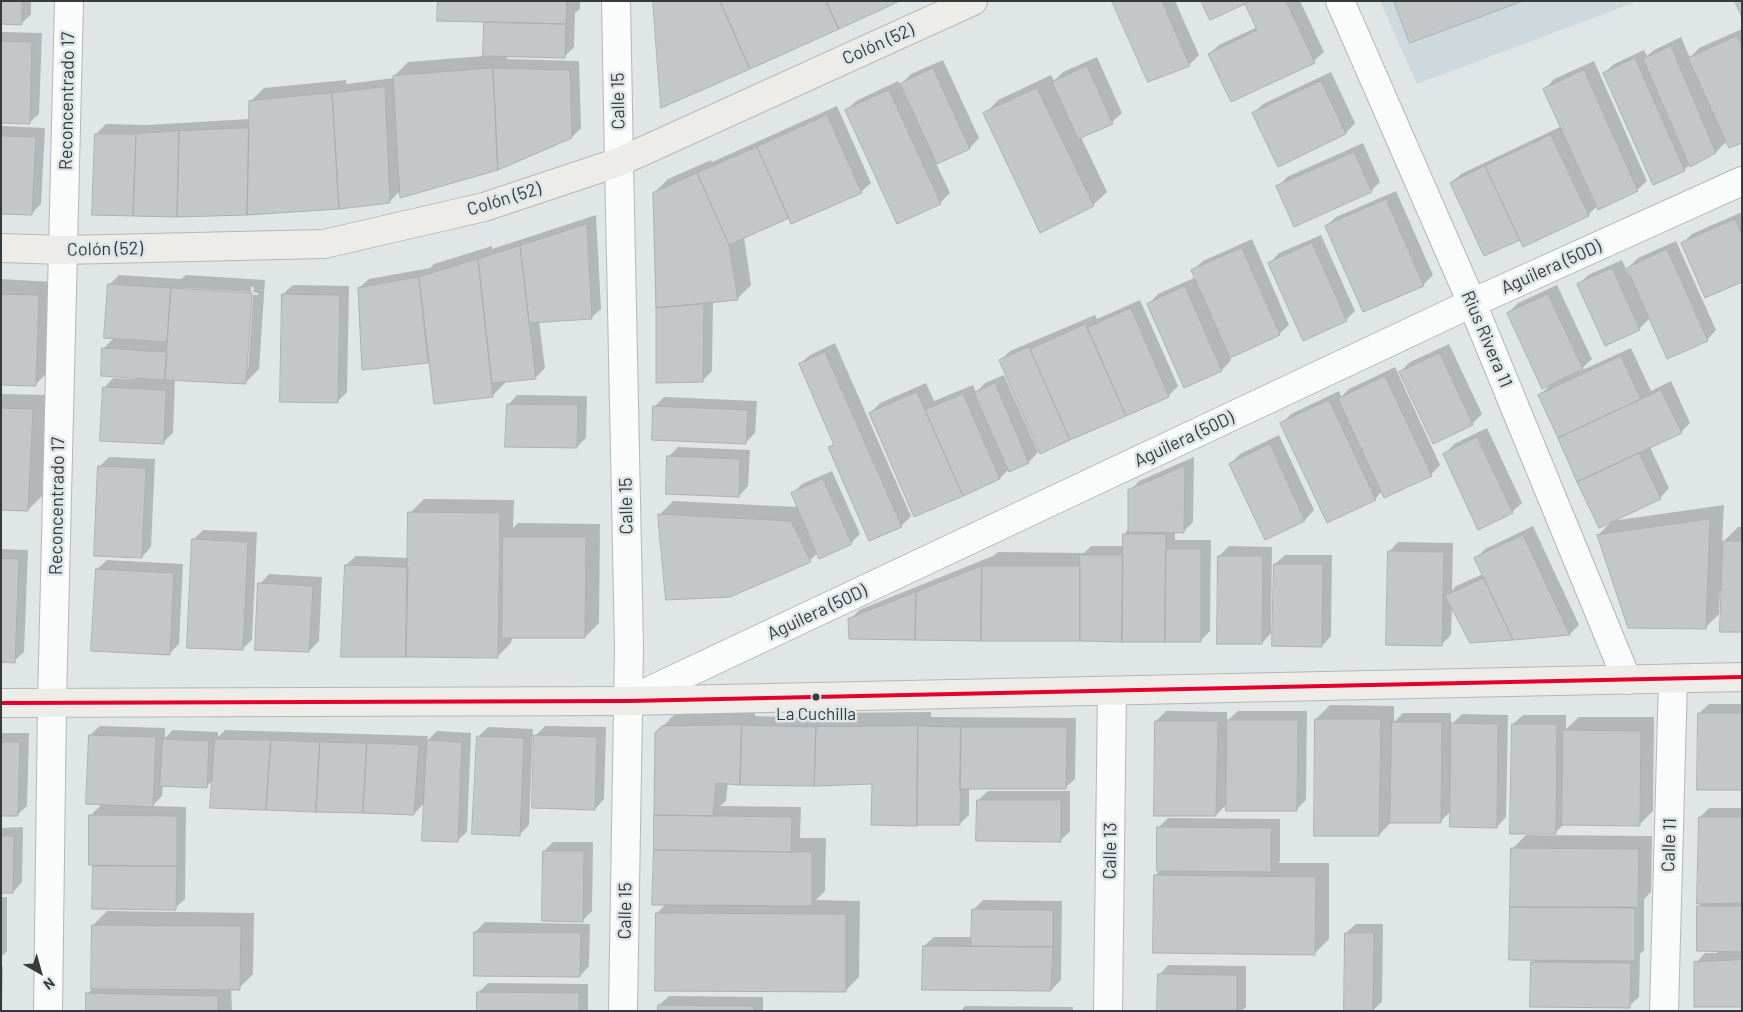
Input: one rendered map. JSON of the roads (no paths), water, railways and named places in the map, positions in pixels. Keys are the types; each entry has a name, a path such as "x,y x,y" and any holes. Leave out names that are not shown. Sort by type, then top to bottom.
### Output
{"main road":[{"name":"Colón (52)","path":"1,248 63,250 324,244 484,207 619,162 973,1"},
{"path":"1,703 628,701 1742,678"}],"street":[{"name":"Reconcentrado 17","path":"48,1011 52,702 69,1"},
{"name":"Calle 15","path":"616,1 629,647 623,1011"},
{"name":"Rius Rivera 11","path":"1340,1 1472,303 1627,680"},
{"name":"Aguilera (50D)","path":"628,701 1472,303 1742,181"},
{"name":"Calle 11","path":"1664,1011 1673,679"},
{"name":"Calle 13","path":"1108,1011 1112,691"}],"place":[{"name":"La Cuchilla","path":"816,697"}]}
